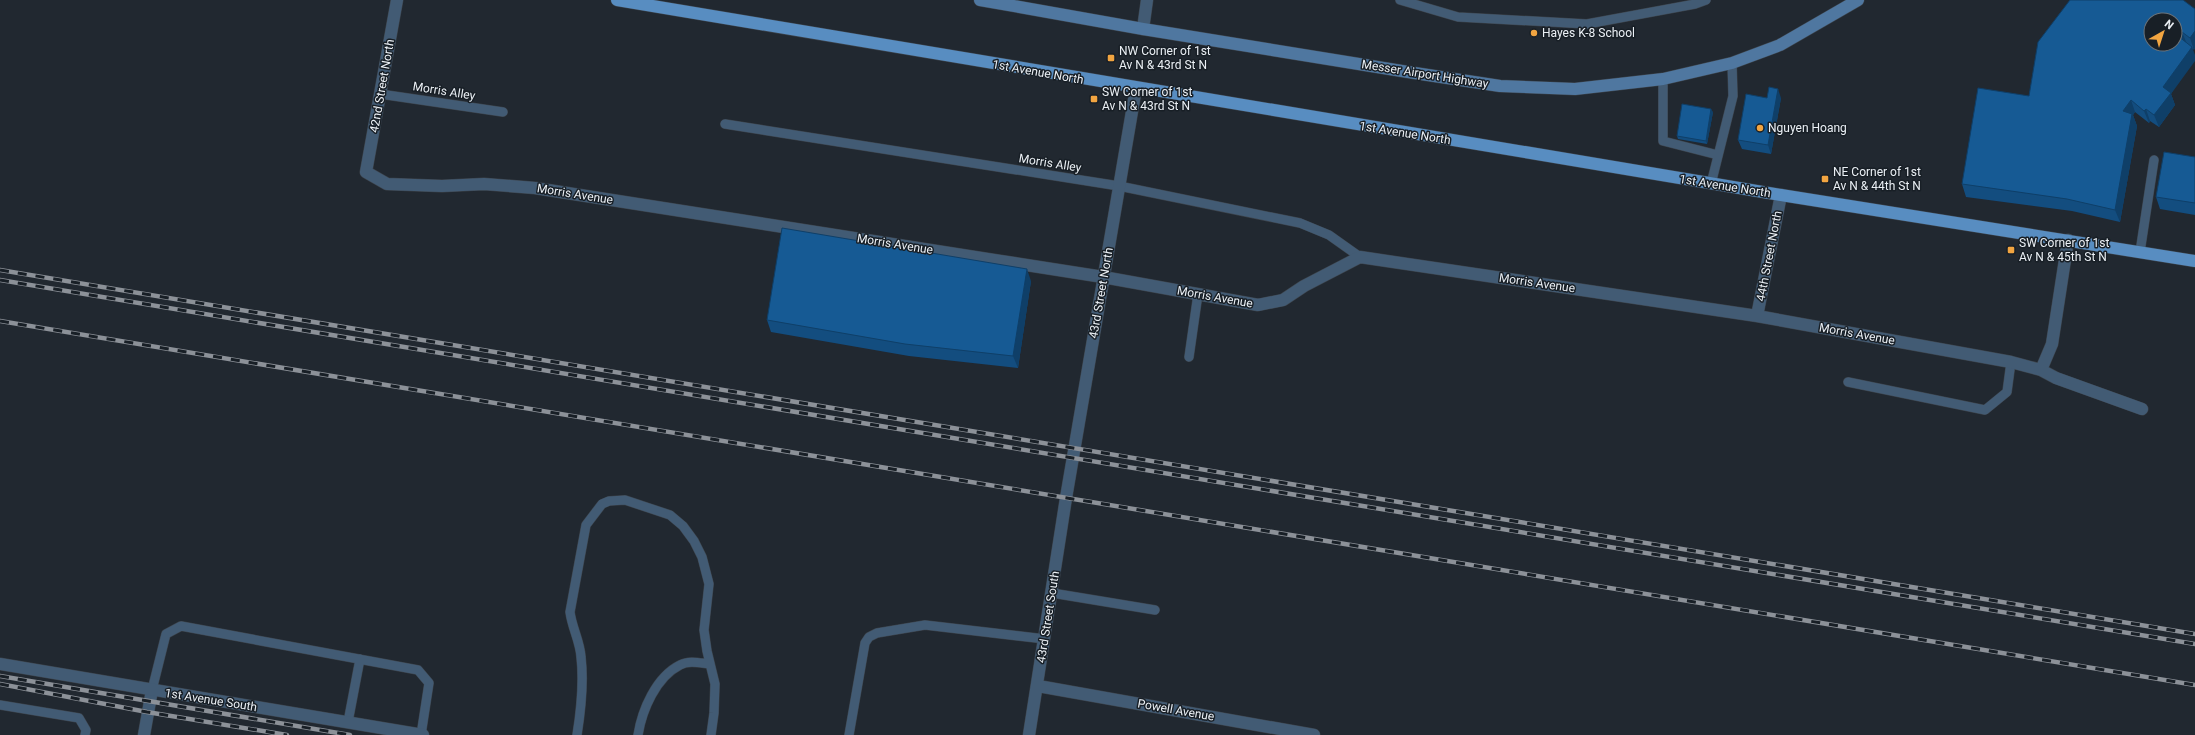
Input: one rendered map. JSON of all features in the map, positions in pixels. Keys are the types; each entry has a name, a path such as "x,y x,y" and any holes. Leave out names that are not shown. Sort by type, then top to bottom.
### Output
{"main road":[{"name":"1st Avenue North","path":"617,0 1782,196 2195,261"},
{"name":"Messer Airport Highway","path":"980,0 1143,29 1500,86 1575,89 1663,79 1732,63 1780,45 1858,0"}],"street":[{"name":"42nd Street North","path":"366,172 397,0"},
{"path":"1143,29 1148,0"},
{"name":"43rd Street North","path":"1066,498 1136,88"},
{"name":"Morris Avenue","path":"366,172 387,184 442,186 484,184 535,188 1103,277 1258,305 1283,300 1304,286 1360,257 1757,316 2011,362 2041,370 2056,378 2142,409"},
{"name":"44th Street North","path":"1757,316 1782,196"},
{"path":"2041,370 2052,344 2068,240"},
{"name":"43rd Street South","path":"1029,735 1038,686 1066,498"},
{"name":"1st Avenue South","path":"0,664 422,735"},
{"name":"Powell Avenue","path":"1038,686 1314,735"},
{"path":"144,735 152,690"}],"lane":[{"path":"1400,0 1458,17 1587,24 1695,4 1706,0"},
{"path":"1711,184 1733,96 1732,63"},
{"path":"1663,79 1663,141 1718,155"},
{"name":"Morris Alley","path":"380,94 503,112"},
{"name":"Morris Alley","path":"726,124 1119,186 1300,223 1329,235 1360,257"},
{"path":"2140,252 2154,160"},
{"path":"1189,357 1198,294"},
{"path":"1848,382 1985,410 2007,392 2011,362"},
{"path":"577,735 581,707 581,658 579,644 572,625 570,612 586,525 602,504 609,501 624,500 670,515 683,526 694,541 702,557 709,584 704,630 715,684 714,713 711,735"},
{"path":"1052,593 1155,610"},
{"path":"849,735 865,643 869,637 877,633 925,624 1045,639"},
{"path":"152,690 166,634 181,626 418,670 429,682 422,735"},
{"path":"348,722 360,659"},
{"path":"638,735 650,697 670,672 681,664 692,662 710,664"},
{"path":"0,706 78,718 86,730 85,735"}],"building":[{"path":"2070,0 2183,0 2195,9 2195,31 2190,38 2183,33 2183,12 2143,12 2143,52 2183,52 2183,40 2192,47 2163,87 2171,93 2154,115 2146,109 2144,111 2131,100 2123,111 2132,114 2115,210 2067,199 1962,184 1978,88 2029,96 2038,42"},
{"name":"Nguyen Hoang","path":"1769,87 1778,89 1768,145 1738,140 1746,94 1767,98"},
{"path":"1682,104 1711,109 1706,141 1677,136"},
{"path":"2164,152 2195,157 2195,203 2156,197"},
{"path":"782,228 1027,269 1013,356 905,344 767,320"}],"railway":[{"path":"0,270 2195,634"},
{"path":"0,280 2195,644"},
{"path":"0,321 2195,685"},
{"path":"0,676 350,735"},
{"path":"0,684 147,712 287,735"}],"place":[{"name":"Hayes K-8 School","path":"1534,33"},
{"name":"NW Corner of 1st Av N & 43rd St N","path":"1111,58"},
{"name":"SW Corner of 1st Av N & 43rd St N","path":"1094,99"},
{"name":"Nguyen Hoang","path":"1760,128"},
{"name":"NE Corner of 1st Av N & 44th St N","path":"1825,179"},
{"name":"SW Corner of 1st Av N & 45th St N","path":"2011,250"}]}
